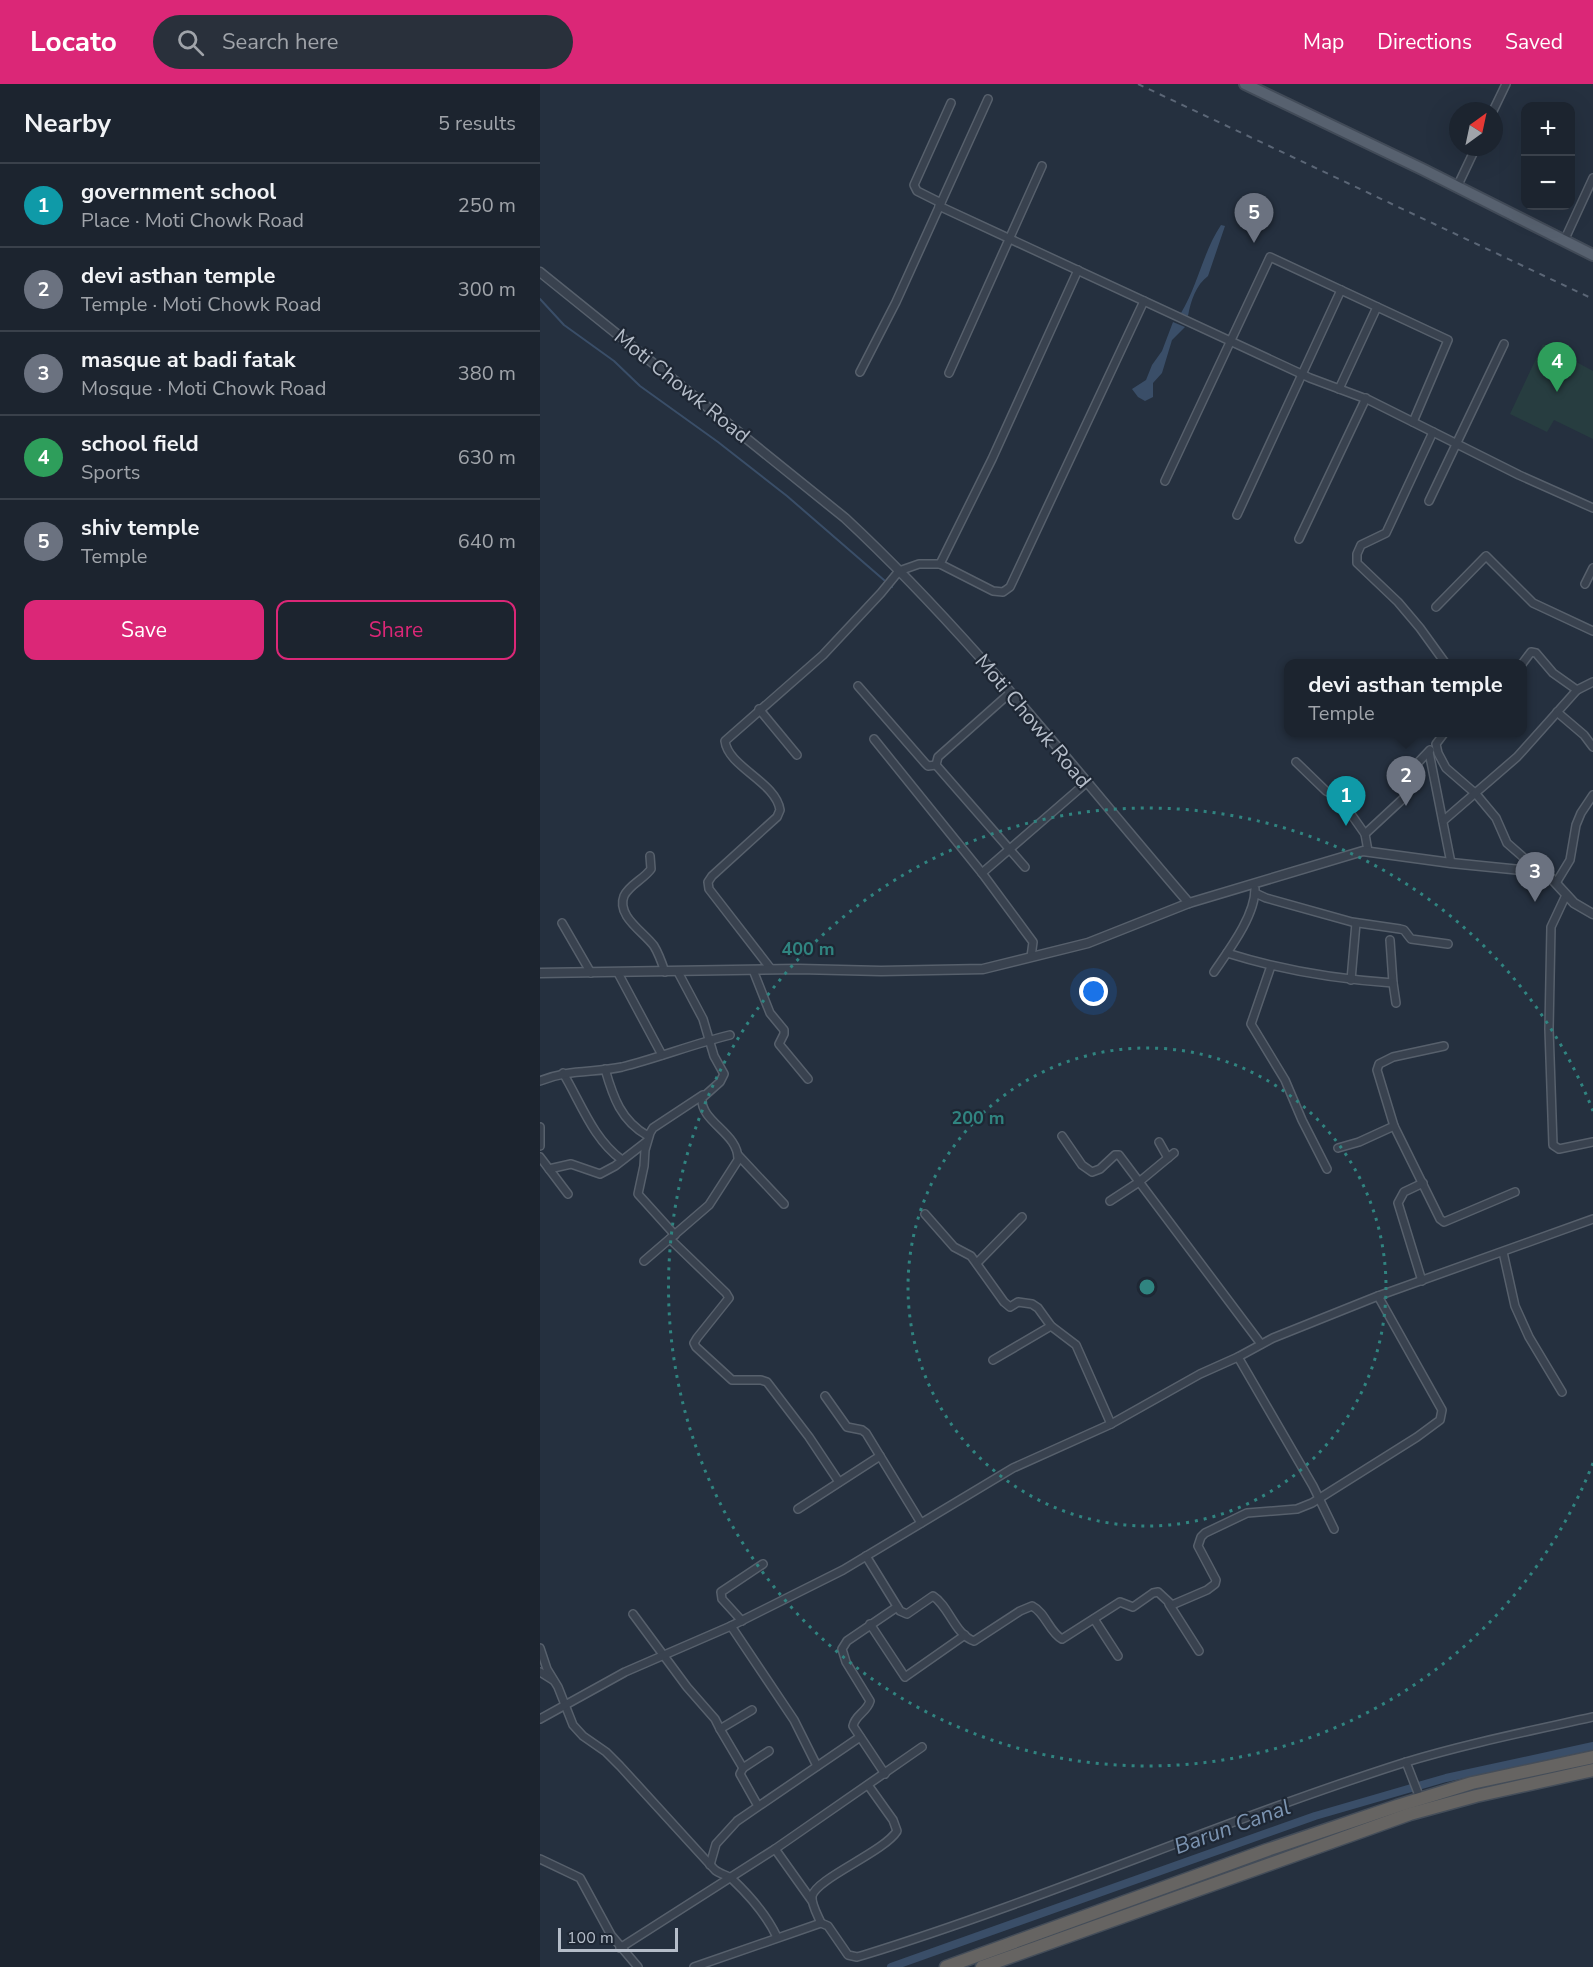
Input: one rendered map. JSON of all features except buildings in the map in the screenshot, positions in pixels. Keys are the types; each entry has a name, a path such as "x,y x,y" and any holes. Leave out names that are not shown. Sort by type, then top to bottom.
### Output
{"highway":[{"path":"946,1967 1418,1795 1593,1757"},
{"path":"982,1967 1410,1814 1593,1770"}],"main road":[{"path":"1245,84 1593,255"}],"street":[{"path":"1497,102 1506,84"},
{"path":"860,372 896,302 988,99"},
{"path":"951,103 914,185 917,191 940,205 1011,239 1301,374 1366,398 1519,476 1593,508"},
{"path":"1457,187 1472,156"},
{"path":"949,373 1042,166"},
{"path":"1564,241 1593,178"},
{"path":"1165,481 1270,257 1448,340 1413,422"},
{"path":"940,564 992,459 1078,270"},
{"name":"Moti Chowk Road","path":"540,272 845,518 899,571 980,657 1189,903"},
{"path":"1237,515 1341,290"},
{"path":"771,969 709,889 708,882 712,876 777,817 780,810 775,797 726,747 725,741 823,655 899,571 919,564 940,564 993,591 1003,592 1010,587 1144,301"},
{"path":"1339,389 1377,307"},
{"path":"1429,501 1504,344"},
{"path":"1299,539 1366,398"},
{"path":"1433,432 1386,533 1361,545 1357,554 1357,563 1398,602 1443,659"},
{"path":"1436,607 1486,556 1533,603 1593,631"},
{"path":"1585,584 1593,568"},
{"path":"1525,659 1531,652 1536,654 1553,673 1577,690"},
{"path":"1443,821 1517,757 1577,690 1593,682"},
{"path":"858,686 925,763 928,766 936,765"},
{"path":"936,765 938,757 1010,693"},
{"path":"759,710 797,755"},
{"path":"1557,712 1584,735 1593,747"},
{"path":"1365,834 1407,795 1410,789 1410,775 1441,737"},
{"path":"874,739 982,873 1033,942 1032,957"},
{"path":"1436,744 1446,768 1476,794 1496,818 1507,843 1556,883 1574,903 1593,914"},
{"path":"1429,752 1451,863"},
{"path":"1296,762 1326,791 1339,797 1365,834 1368,851"},
{"path":"936,765 1025,867"},
{"path":"982,873 1086,783"},
{"path":"1556,883 1570,860 1576,825 1581,813 1593,795"},
{"path":"540,974 771,969 881,971 983,969 1088,943 1189,903 1255,888 1363,850 1451,863 1540,872"},
{"path":"650,856 651,869 627,891 623,903 629,919 655,948 665,972"},
{"path":"1255,888 1266,898 1356,923 1404,930 1411,939 1448,944"},
{"path":"1214,972 1240,933 1255,888"},
{"path":"1566,895 1551,927 1549,1029 1553,1143 1559,1149 1593,1142"},
{"path":"562,923 591,973"},
{"path":"1351,980 1356,923"},
{"path":"1390,940 1396,1003"},
{"path":"1227,953 1271,966 1351,980 1393,983"},
{"path":"1271,966 1251,1024 1285,1080 1326,1169"},
{"path":"753,970 770,1012 784,1030 779,1044 808,1079"},
{"path":"678,972 703,1019 714,1056 724,1074 720,1082 705,1094 653,1128 647,1139 638,1194 673,1237 729,1298 697,1338 694,1343 696,1347 732,1380 767,1382 809,1437 839,1482"},
{"path":"618,973 662,1054"},
{"path":"540,1081 563,1073 588,1070 593,1072 624,1066 730,1035"},
{"path":"1444,1046 1393,1057 1379,1064 1377,1070 1394,1126 1440,1220 1444,1222 1515,1192"},
{"path":"605,1069 614,1101 630,1123 647,1139"},
{"path":"563,1073 582,1110 605,1144 622,1160"},
{"path":"705,1094 702,1098 704,1108 731,1139 738,1155 784,1204"},
{"path":"540,1126 540,1146"},
{"path":"1338,1148 1394,1126"},
{"path":"1062,1136 1082,1166 1089,1171 1096,1172 1115,1155 1119,1155 1261,1344"},
{"path":"549,1169 571,1164 600,1174 622,1160 647,1139"},
{"path":"1159,1142 1167,1158"},
{"path":"1110,1201 1139,1182 1174,1153"},
{"path":"644,1261 714,1200 736,1166 738,1155"},
{"path":"540,1157 568,1194"},
{"path":"1422,1281 1398,1203 1404,1192 1423,1183"},
{"path":"925,1214 954,1247 971,1256 998,1295 1010,1307 1018,1302 1032,1304 1052,1326 1076,1345 1111,1424"},
{"path":"977,1263 1022,1217"},
{"path":"540,1719 564,1704 663,1655 742,1621 866,1556 1014,1468 1111,1424 1200,1374 1261,1344 1378,1296 1593,1219"},
{"path":"1503,1252 1515,1306 1529,1337 1562,1392"},
{"path":"1169,1604 1184,1601 1215,1584 1215,1575 1198,1546 1205,1533 1247,1513 1297,1509 1320,1499 1440,1420 1442,1410 1378,1296"},
{"path":"993,1360 1052,1326"},
{"path":"1238,1357 1335,1529"},
{"path":"825,1396 844,1424 866,1433 921,1523"},
{"path":"798,1509 880,1456"},
{"path":"866,1556 903,1614 907,1614 933,1596 939,1600 965,1635 974,1641 1020,1611 1032,1606 1040,1611 1056,1635 1062,1639 1120,1602 1133,1607 1158,1592 1169,1604 1199,1651"},
{"path":"742,1621 722,1599 721,1592 763,1564"},
{"path":"885,1774 853,1726 854,1721 870,1701 846,1662 842,1649 847,1641 897,1607"},
{"path":"633,1614 692,1694 715,1719 743,1768"},
{"path":"1094,1619 1118,1656"},
{"path":"870,1624 904,1677 965,1635"},
{"path":"731,1626 794,1719 817,1766"},
{"path":"540,1648 547,1669 577,1730 620,1766 710,1865 730,1877 756,1905 777,1938"},
{"path":"540,1672 554,1681"},
{"path":"720,1729 752,1710"},
{"path":"694,1967 821,1923 828,1926 845,1953 857,1957 944,1929 1269,1810 1469,1746 1593,1718"},
{"path":"710,1865 719,1838 737,1821 860,1737"},
{"path":"620,1948 775,1850 922,1747"},
{"path":"758,1806 740,1774 743,1768 769,1750"},
{"path":"1408,1765 1418,1795"},
{"path":"813,1903 814,1893 824,1883 882,1845 897,1831 868,1785"},
{"path":"775,1850 813,1903 821,1923"},
{"path":"540,1859 580,1878 611,1935 638,1967"}],"green space":[{"path":"1543,344 1593,371 1593,439 1554,420 1547,432 1510,414"}],"water":[{"path":"1221,225 1225,226 1208,276 1195,293 1188,316 1181,313"},
{"path":"1173,322 1185,327 1172,340 1162,373 1153,383 1153,397 1145,401 1138,397 1132,389 1146,380 1152,365 1162,351"}],"waterway":[{"path":"540,299 564,325 614,361 640,386 718,442 787,496 892,587"},
{"name":"Barun Canal","path":"891,1967 1315,1816 1446,1778 1593,1746"}],"railway":[{"path":"1138,84 1593,299"}],"place":[{"name":"shiv temple","path":"1254,243"},
{"name":"school field","path":"1557,392"},
{"name":"devi asthan temple","path":"1406,806"},
{"name":"government school","path":"1346,826"},
{"name":"masque at badi fatak","path":"1535,902"}]}
